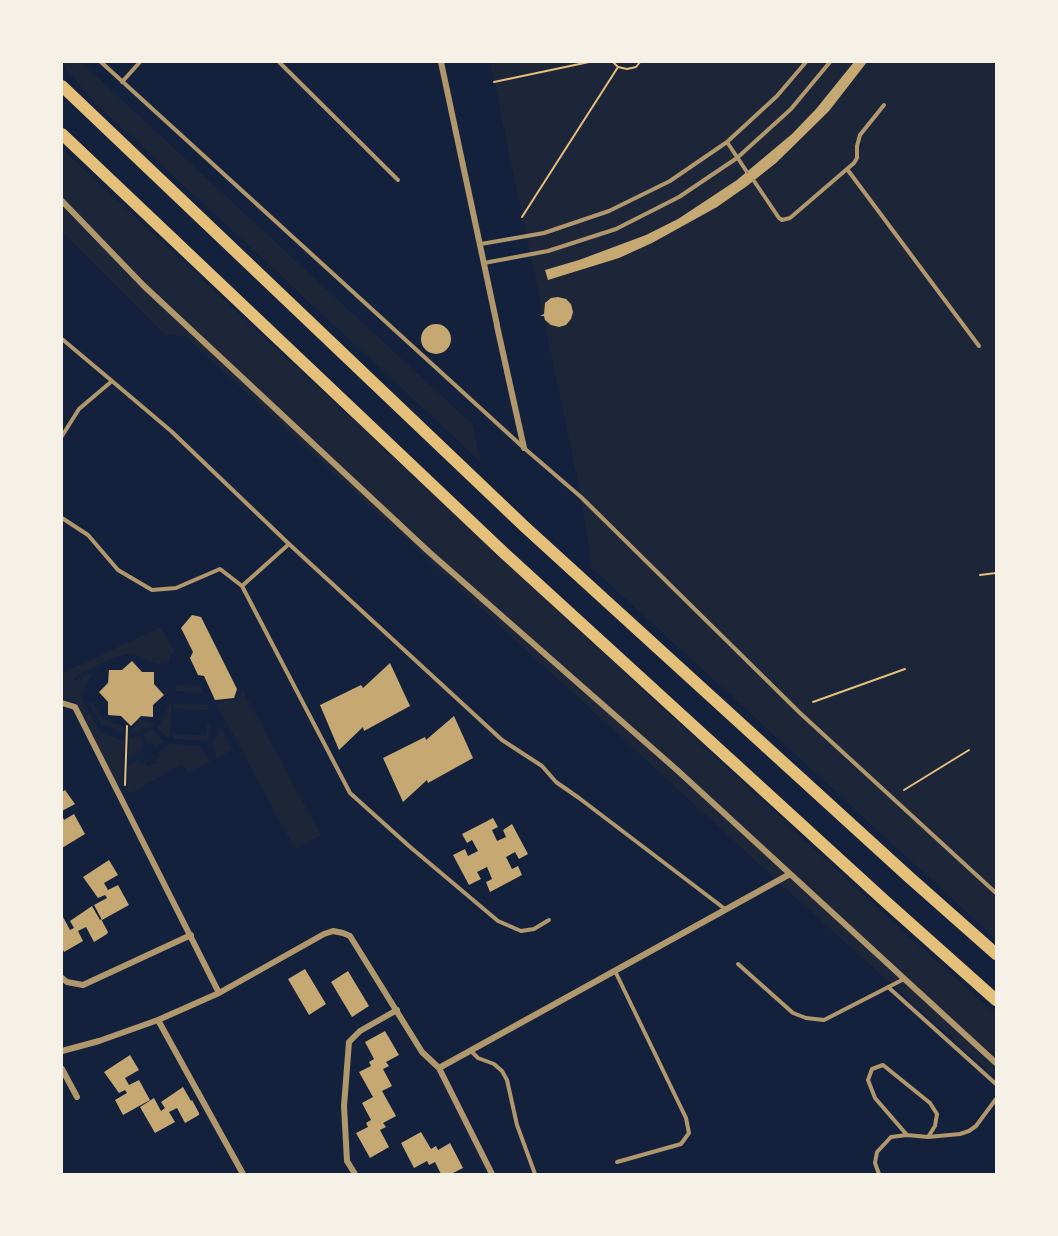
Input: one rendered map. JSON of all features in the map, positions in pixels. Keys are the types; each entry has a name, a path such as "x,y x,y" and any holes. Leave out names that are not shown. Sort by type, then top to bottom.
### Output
{"highway":[{"path":"62,86 525,527 996,954"},
{"path":"62,134 503,552 996,1000"}],"street":[{"path":"441,62 524,448"},
{"path":"62,201 144,286 429,552 677,770 996,1063"},
{"path":"62,704 75,707 192,935 219,993"},
{"path":"439,1068 790,873"},
{"path":"62,1051 109,1038 158,1020 219,993 324,934 333,931 343,933 350,936 422,1052 439,1068 492,1174"},
{"path":"62,978 67,982 83,985 192,935"},
{"path":"355,1174 347,1161 344,1106 349,1042 360,1031 397,1010"},
{"path":"158,1020 243,1174"},
{"path":"62,1069 77,1097"}],"lane":[{"path":"101,62 524,448 581,497 800,712 996,893"},
{"path":"122,82 140,62"},
{"path":"279,62 398,180"},
{"path":"480,244 544,233 609,211 670,181 727,142 777,96 806,62"},
{"path":"484,263 548,251 616,229 680,197 737,158 791,109 830,62"},
{"path":"754,181 779,218 786,220 790,218 857,158 860,135 884,105"},
{"path":"727,142 747,172"},
{"path":"847,169 979,346"},
{"path":"62,339 171,432 502,740 542,766 556,782 725,909"},
{"path":"62,436 79,409 112,381"},
{"path":"62,518 88,535 118,570 152,590 176,588 220,569 242,586 350,793 498,921 521,931 534,928 549,920"},
{"path":"242,586 289,544"},
{"path":"738,964 793,1013 806,1018 824,1020 905,979"},
{"path":"615,971 686,1118 689,1133 681,1143 617,1162"},
{"path":"888,987 996,1084"},
{"path":"471,1051 478,1058 495,1064 507,1080 517,1125 535,1174"},
{"path":"907,1135 875,1098 868,1080 872,1069 883,1065 930,1103 937,1114 935,1126 928,1137"},
{"path":"879,1174 875,1163 877,1152 891,1137 907,1135 928,1137 969,1131 976,1126 996,1099"}],"path":[{"path":"494,82 589,62"},
{"path":"613,62 618,67 627,69 636,67 640,62"},
{"path":"522,217 618,67"},
{"path":"980,575 996,573"},
{"path":"813,702 905,669"},
{"path":"119,794 125,789 126,726"},
{"path":"904,790 969,750"}],"shaded area":[{"path":"62,62 81,62 472,424 481,462 92,100"},
{"path":"490,62 996,62 996,939 592,568 581,497"},
{"path":"62,149 883,913 996,1014 996,1078 807,908 185,336 165,335 62,231"},
{"path":"161,627 175,653 170,655 169,661 165,664 155,663 132,653 110,659 73,678 75,681 93,672 81,698 101,733 124,741 123,784 118,786 75,701 62,697 62,673"},
{"path":"176,685 200,686 203,693 176,691"},
{"path":"243,691 321,835 295,849 217,705 225,701 235,701"},
{"path":"92,702 102,718 124,727 124,733 101,724 89,703"},
{"path":"171,704 170,739 157,729"},
{"path":"174,704 208,705 209,710 173,709"},
{"path":"140,720 154,725 129,734"},
{"path":"207,725 210,725 209,740 173,739 173,734 206,735"},
{"path":"221,728 233,749 217,758 212,745"},
{"path":"153,730 164,742 156,747 150,743 148,745 144,734"},
{"path":"139,735 143,746 141,746 141,751 128,759 129,739"},
{"path":"169,744 200,745 210,762 188,773 182,764 133,792 127,792 128,766 140,760 140,763 145,763 148,767 156,764 160,756 158,753"}],"building":[{"path":"854,62 867,62 829,111 776,163 747,186 717,207 652,243 619,258 548,280 545,270 646,235 678,219 737,180 792,134 816,109"},
{"path":"551,298 566,299 571,304 573,312 566,325 559,327 551,325 544,316 540,316 544,314 545,303"},
{"path":"436,324 442,325 450,333 450,345 442,353 436,354 430,353 422,345 421,339 422,333 430,325"},
{"path":"192,615 201,617 237,689 234,698 215,700 204,676 198,675 190,658 193,652 181,628"},
{"path":"132,661 142,672 154,672 154,684 164,695 153,705 153,717 141,716 131,726 121,716 108,715 108,702 99,692 108,683 109,670 122,670"},
{"path":"390,663 410,706 364,731 363,727 339,750 320,705 361,685 363,688"},
{"path":"454,716 473,758 428,783 427,780 403,802 383,758 425,737 426,740"},
{"path":"65,790 75,804 62,811 62,792"},
{"path":"74,814 85,834 62,848 62,815 64,820"},
{"path":"493,818 498,827 492,830 497,841 506,837 503,830 512,824 528,854 519,859 515,852 506,857 512,869 518,866 522,875 490,892 486,882 492,879 487,867 477,872 481,879 469,885 453,855 465,849 468,856 478,851 472,840 467,843 462,834"},
{"path":"109,860 118,875 104,883 108,890 118,885 129,905 102,920 94,905 107,898 105,895 98,898 83,877"},
{"path":"92,906 108,932 107,934 94,942 86,927 78,931 83,941 64,952 62,918 70,930 74,928 70,921"},
{"path":"305,969 326,1004 309,1015 288,979"},
{"path":"348,971 369,1006 352,1017 331,982"},
{"path":"385,1031 399,1055 386,1062 389,1066 383,1069 392,1086 382,1091 396,1116 383,1123 386,1127 380,1130 389,1147 370,1158 356,1133 368,1127 366,1123 371,1120 362,1103 373,1097 359,1072 371,1066 369,1062 374,1059 365,1042"},
{"path":"130,1055 139,1070 125,1078 129,1085 139,1080 150,1100 123,1115 115,1100 127,1093 125,1090 119,1093 104,1072"},
{"path":"183,1087 199,1115 185,1123 177,1108 169,1112 175,1122 155,1133 140,1107 154,1098 161,1111 165,1108 161,1102"},
{"path":"421,1132 431,1149 436,1146 438,1150 450,1143 463,1168 451,1174 441,1174 435,1162 429,1165 427,1161 414,1168 401,1143"}]}
